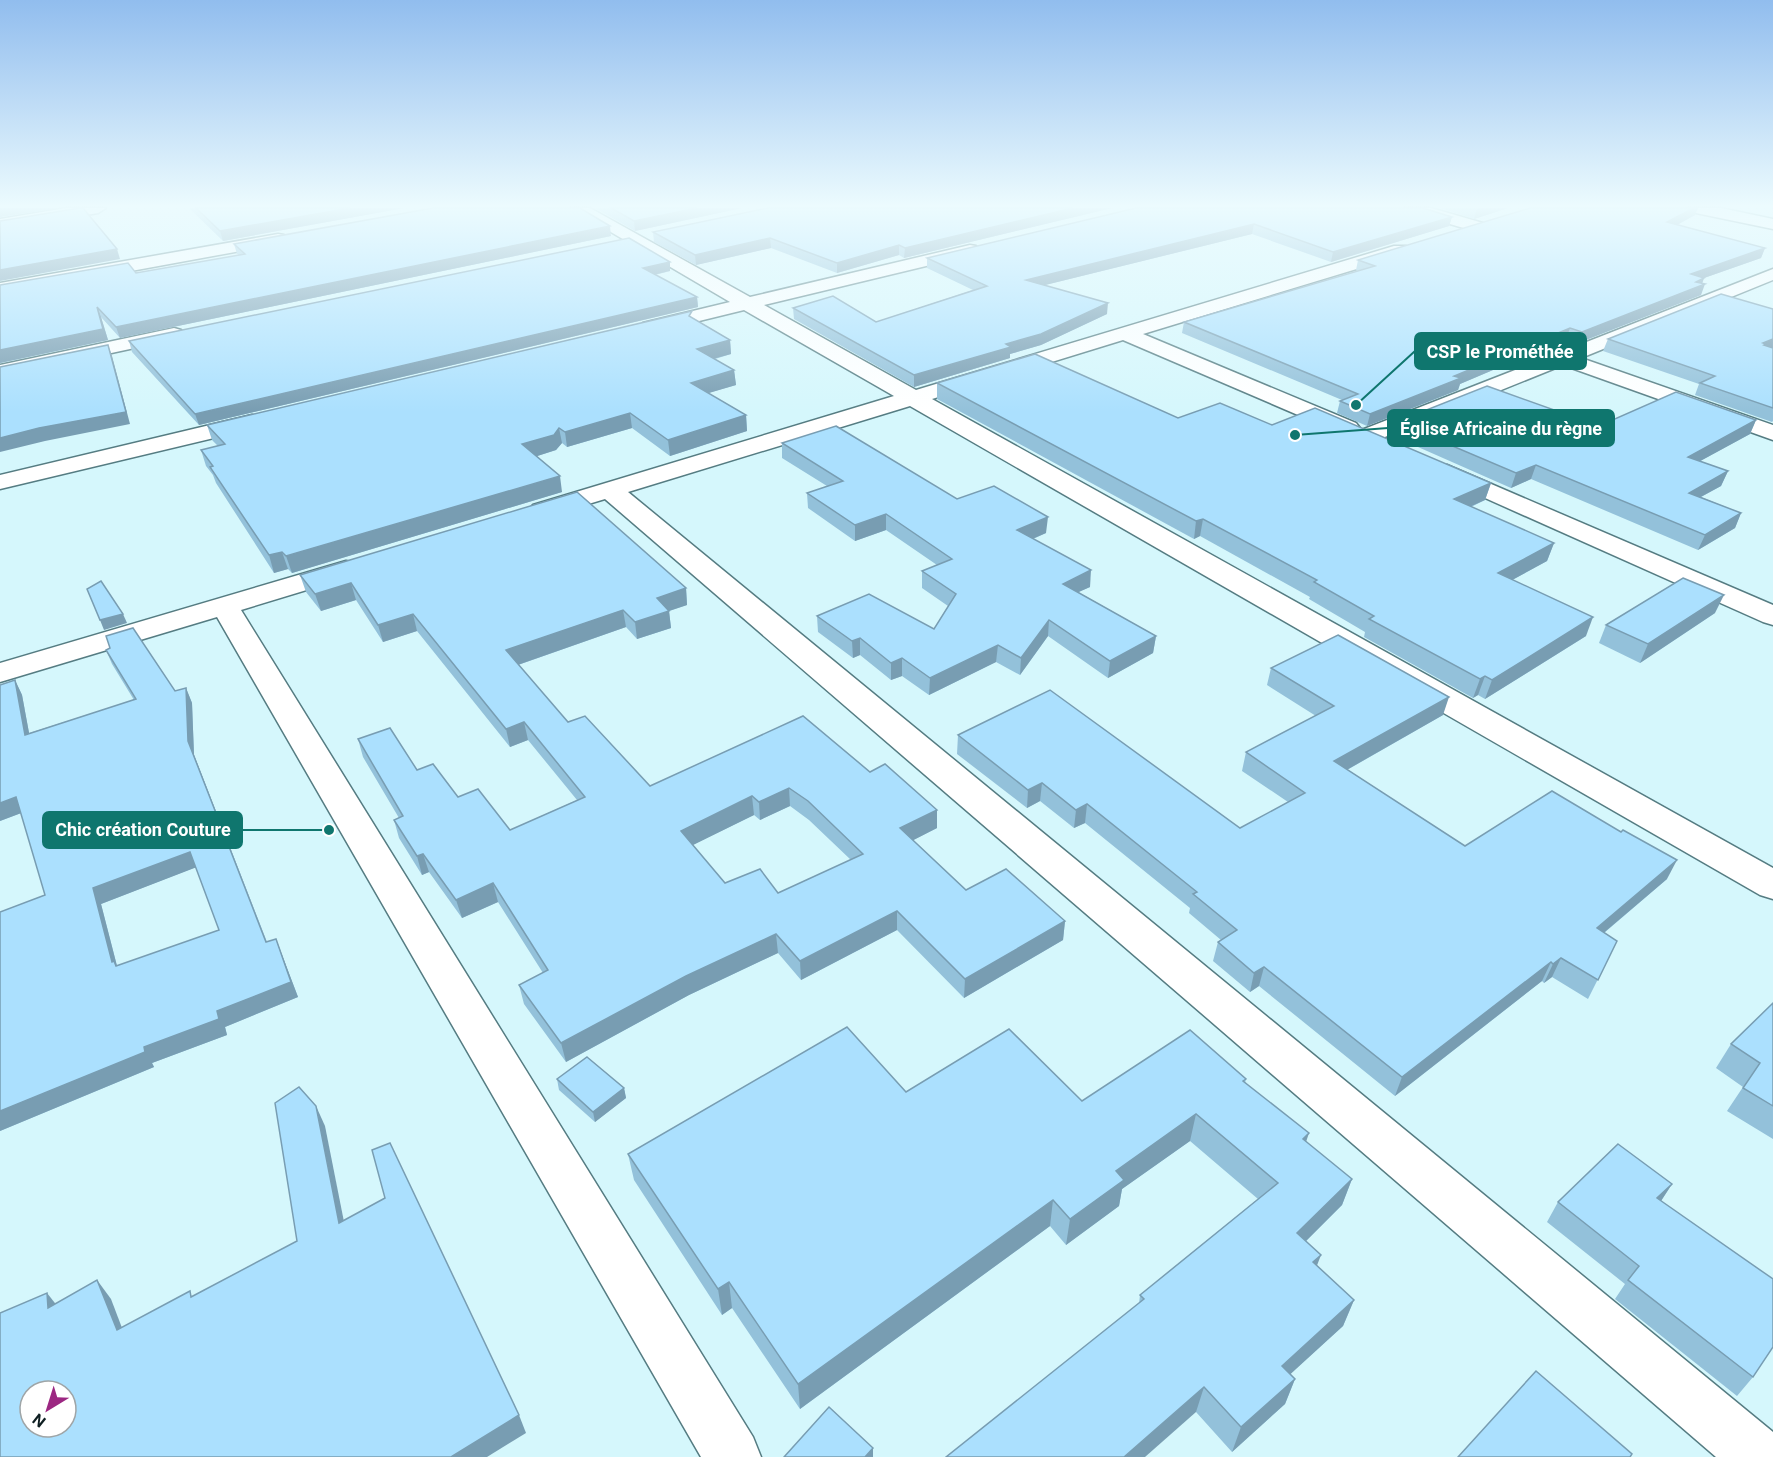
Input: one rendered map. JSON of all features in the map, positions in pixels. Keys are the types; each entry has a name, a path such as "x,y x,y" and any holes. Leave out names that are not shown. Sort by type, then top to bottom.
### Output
{"street":[{"path":"0,289 72,276"},
{"path":"697,276 1773,885"},
{"path":"630,332 864,276"},
{"path":"519,517 1313,276"},
{"path":"1367,436 1768,276"},
{"path":"1715,297 1744,305"},
{"path":"0,370 187,332"},
{"path":"1123,333 1399,450"},
{"path":"1562,358 1773,433"},
{"path":"0,482 268,418"},
{"path":"1431,465 1773,616"},
{"path":"610,490 1759,1457"},
{"path":"0,673 372,561"},
{"path":"224,605 733,1457"}],"building":[{"path":"52,276 365,276 116,327 97,307 103,329 0,350 0,285"},
{"path":"445,276 658,276 697,297 195,414 129,341"},
{"path":"966,276 1042,276 1026,280 1108,303 1041,334 1006,344 1011,347 914,375 793,308 833,296 876,322 987,286"},
{"path":"1341,276 1697,276 1704,278 1696,282 1705,284 1582,332 1570,328 1454,376 1461,378 1370,414 1340,401 1358,394 1184,322"},
{"path":"1721,294 1773,309 1773,339 1763,343 1773,348 1773,408 1700,383 1715,376 1608,339"},
{"path":"692,311 689,316 730,340 697,349 734,370 691,383 746,415 668,440 630,413 565,432 559,428 554,435 522,444 560,476 286,556 282,552 269,555 201,450 225,444 207,425"},
{"path":"108,345 126,412 39,428 0,438 0,367"},
{"path":"1035,354 1178,418 1220,403 1272,425 1315,408 1491,483 1454,499 1554,543 1498,573 1593,617 1492,680 1485,676 1480,679 1369,619 1374,616 1314,582 1317,580 1203,519 1196,521 937,383"},
{"path":"1487,386 1599,426 1676,392 1756,420 1688,457 1728,471 1689,493 1741,513 1705,535 1536,465 1516,473 1396,422"},
{"path":"836,426 957,499 994,486 1048,517 1017,530 1091,570 1063,584 1156,636 1110,661 1049,620 1021,658 998,645 930,678 902,658 891,663 860,638 852,641 817,616 869,594 934,629 956,594 922,571 952,559 886,514 855,525 807,493 843,481 782,443"},
{"path":"577,492 686,588 657,598 669,611 635,622 623,610 506,650 568,722 585,716 650,786 803,716 870,772 885,764 937,810 900,828 966,890 1006,869 1065,921 965,979 897,911 800,961 776,934 686,976 561,1043 519,985 548,970 493,883 456,900 423,854 417,856 394,820 403,816 358,739 390,728 417,770 433,764 458,797 478,789 510,830 585,797 524,722 506,729 413,614 378,625 351,583 315,594 300,575","holes":["789,788 808,801 863,854 778,893 760,869 725,883 681,831 752,796 759,802"]},
{"path":"1683,578 1724,595 1648,644 1606,625"},
{"path":"101,581 123,614 100,620 87,589"},
{"path":"133,628 175,691 186,688 188,741 266,942 276,939 291,982 217,1011 219,1019 144,1047 145,1052 0,1111 0,912 45,895 16,797 0,803 0,685 15,680 25,735 136,699 106,650 110,648 106,636","holes":["190,852 219,930 116,966 114,961 112,962 93,888"]},
{"path":"1338,635 1449,697 1334,761 1465,846 1552,791 1621,832 1623,830 1677,860 1597,928 1617,941 1598,980 1561,958 1553,964 1551,962 1402,1077 1264,967 1254,973 1218,942 1237,930 1193,894 1197,892 1087,804 1076,810 1042,783 1028,790 958,735 1050,690 1240,828 1305,793 1246,752 1334,706 1271,668"},
{"path":"1773,1003 1773,1106 1743,1088 1760,1063 1731,1044"},
{"path":"847,1027 906,1092 1009,1029 1082,1101 1190,1030 1246,1079 1243,1081 1309,1133 1303,1139 1352,1179 1297,1233 1321,1255 1313,1262 1354,1300 1282,1366 1295,1379 1241,1427 1204,1387 1124,1457 946,1457 1144,1299 1140,1295 1278,1183 1196,1114 1116,1171 1124,1180 1070,1219 1053,1200 798,1384 729,1282 718,1289 628,1154"},
{"path":"587,1057 624,1088 593,1112 557,1079"},
{"path":"299,1087 316,1106 339,1223 385,1198 372,1150 390,1143 519,1415 451,1457 0,1457 0,1313 47,1293 48,1308 97,1280 117,1330 190,1291 191,1297 297,1241 275,1103"},
{"path":"1618,1144 1672,1184 1657,1198 1773,1279 1773,1347 1753,1377 1628,1280 1639,1266 1558,1202"},
{"path":"1536,1371 1632,1454 1630,1457 1458,1457"},
{"path":"829,1407 873,1448 865,1457 784,1457"}],"place":[{"name":"CSP le Prométhée","path":"1356,405"},
{"name":"Église Africaine du règne","path":"1295,435"},
{"name":"Chic création Couture","path":"329,830"}]}
